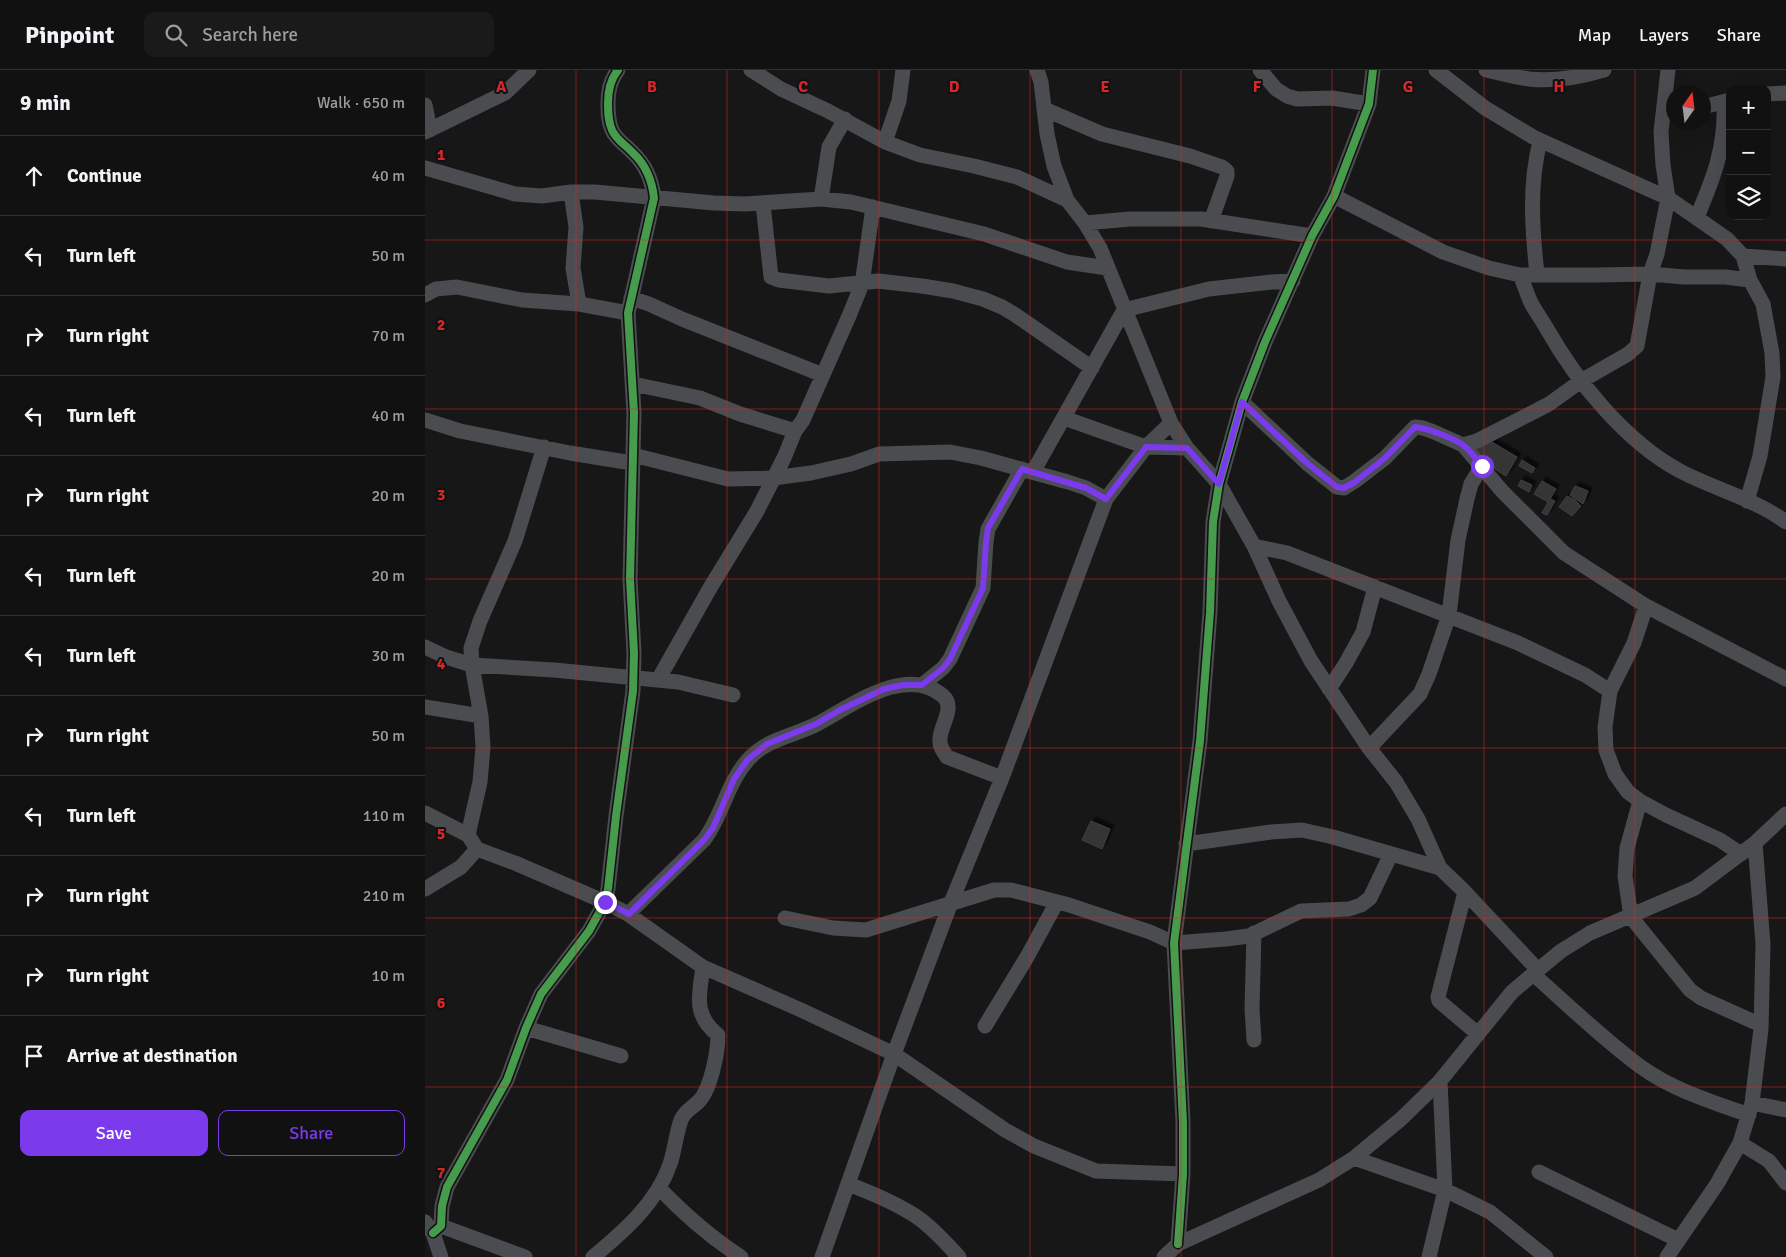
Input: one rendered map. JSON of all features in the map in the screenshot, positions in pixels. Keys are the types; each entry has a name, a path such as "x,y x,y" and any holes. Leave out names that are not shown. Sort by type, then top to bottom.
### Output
{"street":[{"path":"425,105 428,131 505,93 529,70"},
{"path":"441,1257 433,1227 442,1206 447,1187 507,1080 541,994 589,931 605,902 612,863 616,816 633,691 634,653 630,579 634,413 630,306 653,198 653,185 648,172 640,160 616,136 608,117 608,92 612,78 618,70"},
{"path":"751,70 781,89 845,119 885,142 920,154 1017,178 1067,200"},
{"path":"885,142 902,90 903,70"},
{"path":"1260,70 1276,89 1287,96 1297,99 1332,98 1369,104"},
{"path":"1178,1244 1183,1174 1183,1122 1174,943 1199,741 1210,612 1213,522 1219,484 1242,402 1265,342 1313,236 1334,196 1369,104 1373,70"},
{"path":"1436,70 1485,108 1540,140 1668,198 1727,239 1743,256 1750,280 1763,304 1771,343 1773,377 1760,456 1747,501"},
{"path":"1486,70 1529,79 1546,80 1568,78 1603,70"},
{"path":"1668,70 1668,85"},
{"path":"1041,74 1047,134 1054,166 1067,200 1085,223 1100,248 1171,424 1187,448 1219,484 1254,546 1279,601 1311,661 1369,748 1396,782 1418,819 1440,868 1465,892 1536,972 1641,1067 1676,1088 1705,1100 1751,1109 1786,1110"},
{"path":"1771,94 1786,93"},
{"path":"1711,105 1726,101"},
{"path":"1044,109 1102,134 1190,156 1227,170 1227,176 1211,221"},
{"path":"1697,217 1719,158 1726,113"},
{"path":"821,200 829,147 845,119"},
{"path":"1463,445 1477,441 1549,404 1581,381 1628,354 1637,346 1650,274 1657,254 1668,198 1661,132 1666,119"},
{"path":"1537,274 1532,222 1534,164 1540,140"},
{"path":"425,168 515,194 542,196 571,192 595,192 714,203 763,204 821,200 851,202 984,234 1067,262 1107,268"},
{"path":"571,192 576,227 573,268 579,304"},
{"path":"1334,196 1443,252 1489,268 1521,274 1597,276 1650,274 1750,280"},
{"path":"763,204 771,277 779,280 829,286 878,281 953,291 983,299 1014,314 1091,368"},
{"path":"657,680 757,511 784,458 795,431 803,420 849,316 861,284 873,207"},
{"path":"1085,223 1171,218 1211,221 1313,236"},
{"path":"1743,256 1786,259"},
{"path":"1521,274 1532,304 1556,346 1581,381 1625,431 1651,453 1680,471 1747,501 1786,522"},
{"path":"922,685 943,668 950,659 983,588 988,528 1064,418 1124,310 1201,290 1254,283 1293,281"},
{"path":"425,295 436,289 457,287 521,300 630,306 649,304 691,323 823,375"},
{"path":"633,384 700,398 740,414 795,431"},
{"path":"1771,388 1786,390"},
{"path":"1242,402 1308,464 1337,487 1344,488 1355,482 1385,458 1415,427 1434,432 1463,445 1502,491 1564,553 1646,606 1786,680"},
{"path":"1064,418 1146,447 1187,448"},
{"path":"425,420 460,431 570,453 633,459 728,479 773,478 835,468 879,454 950,452 981,458 1086,488 1106,499"},
{"path":"822,1257 894,1054 950,905 1002,778 1106,499 1146,447 1171,424"},
{"path":"468,835 480,782 483,747 481,716 471,648 515,541 544,447"},
{"path":"1369,748 1420,694 1429,674 1449,615 1458,540 1467,499 1471,484 1482,466"},
{"path":"1254,546 1287,553 1518,643 1585,675 1610,691"},
{"path":"1329,689 1346,664 1363,632 1375,587"},
{"path":"1646,606 1634,643 1610,691 1605,727 1606,750 1615,774 1628,792 1640,801 1666,816 1720,840 1741,854"},
{"path":"425,647 446,657 472,664 678,682 733,694"},
{"path":"629,914 704,840 713,828 734,779 748,759 767,744 816,724 884,689 903,685 922,685 942,696 947,702 948,710 939,740 941,749 947,756 1002,778"},
{"path":"425,707 481,716"},
{"path":"1640,801 1627,848 1625,876 1631,917 1690,990 1701,998 1761,1025"},
{"path":"425,813 468,835 477,850 515,863 629,914 703,967 894,1054 1005,1130 1034,1146 1096,1171 1183,1174"},
{"path":"1164,1257 1178,1244 1319,1180 1354,1158 1401,1119 1440,1081 1512,992 1561,952 1590,933 1695,888 1755,843 1786,814"},
{"path":"1186,844 1271,832 1302,830 1440,868"},
{"path":"1667,1257 1717,1184 1740,1143 1751,1109 1761,1025 1763,944 1755,843"},
{"path":"425,889 461,866 477,850"},
{"path":"785,918 833,928 866,930 994,890 1011,890 1057,902 1149,932 1174,943 1227,939 1249,936 1301,911 1349,909 1361,905 1370,898 1391,854"},
{"path":"1465,892 1438,997 1439,1001 1478,1034"},
{"path":"985,1026 1027,957 1057,902"},
{"path":"1254,933 1252,1009 1254,1040"},
{"path":"593,1257 624,1231 659,1188 670,1164 681,1120 685,1112 700,1100 706,1090 718,1045 718,1035 710,1029 704,1020 698,1002 703,967"},
{"path":"526,1028 621,1056"},
{"path":"1429,1257 1445,1190 1440,1081"},
{"path":"1740,1143 1769,1161 1786,1183"},
{"path":"1354,1158 1445,1190 1490,1212 1546,1257"},
{"path":"1539,1172 1677,1240"},
{"path":"848,1184 874,1194 917,1217 942,1238 959,1257"},
{"path":"659,1188 685,1215 717,1242 741,1257"},
{"path":"433,1227 525,1257"}],"building":[{"path":"1485,438 1517,457 1506,476 1492,467 1490,469 1476,450"},
{"path":"1522,460 1535,468 1532,473 1519,466"},
{"path":"1521,480 1532,485 1529,492 1518,486"},
{"path":"1542,481 1556,489 1550,499 1555,501 1547,515 1542,513 1548,502 1534,494"},
{"path":"1575,486 1588,491 1583,504 1570,495"},
{"path":"1567,496 1581,506 1572,516 1559,507"},
{"path":"1091,821 1110,829 1102,849 1082,840"}],"cycle path":[{"path":"433,1233 441,1226 442,1206 447,1187 507,1080 541,994 589,931 605,902 608,889 633,691 634,653 630,579 634,413 628,313 654,198 652,185 645,168 638,158 616,137 610,123 608,110 609,89 611,81 618,70"},
{"path":"1178,1244 1183,1174 1183,1122 1174,943 1200,741 1210,612 1213,522 1219,484 1242,402 1265,342 1312,236 1334,196 1369,104 1373,70"}],"route":[{"path":"605,902 629,914 683,862 713,828 734,779 748,759 767,744 816,724 865,697 884,689 903,685 922,685 943,668 950,659 983,588 988,528 1022,469 1086,488 1106,499 1146,447 1187,448 1219,484 1242,402 1308,464 1337,487 1344,488 1355,482 1385,458 1415,427 1434,432 1463,445 1482,466"}]}
